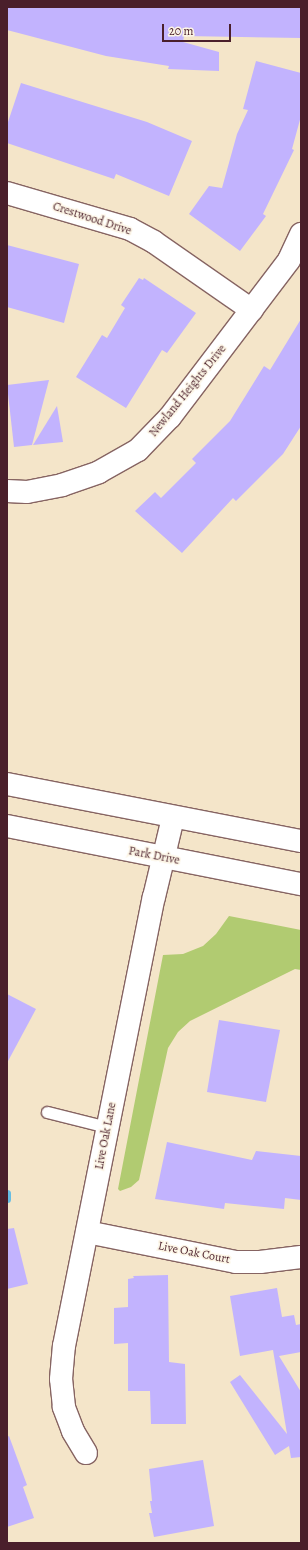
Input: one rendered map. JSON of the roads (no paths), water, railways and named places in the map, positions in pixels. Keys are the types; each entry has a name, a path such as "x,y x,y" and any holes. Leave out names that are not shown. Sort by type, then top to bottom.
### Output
{"street":[{"name":"Crestwood Drive","path":"7,193 130,229 154,242 252,310"},
{"name":"Newland Heights Drive","path":"7,490 27,492 62,485 99,472 138,450 170,417 252,310 289,260 301,234"},
{"path":"7,784 173,818 301,841"},
{"name":"Live Oak Lane","path":"86,1453 73,1431 64,1407 61,1379 64,1346 173,818"},
{"name":"Park Drive","path":"7,826 301,884"},
{"name":"Live Oak Court","path":"87,1232 236,1262 260,1262 301,1257"}],"lane":[{"path":"47,1112 108,1127"}],"waterway":[{"path":"7,1193 7,1199"}]}
